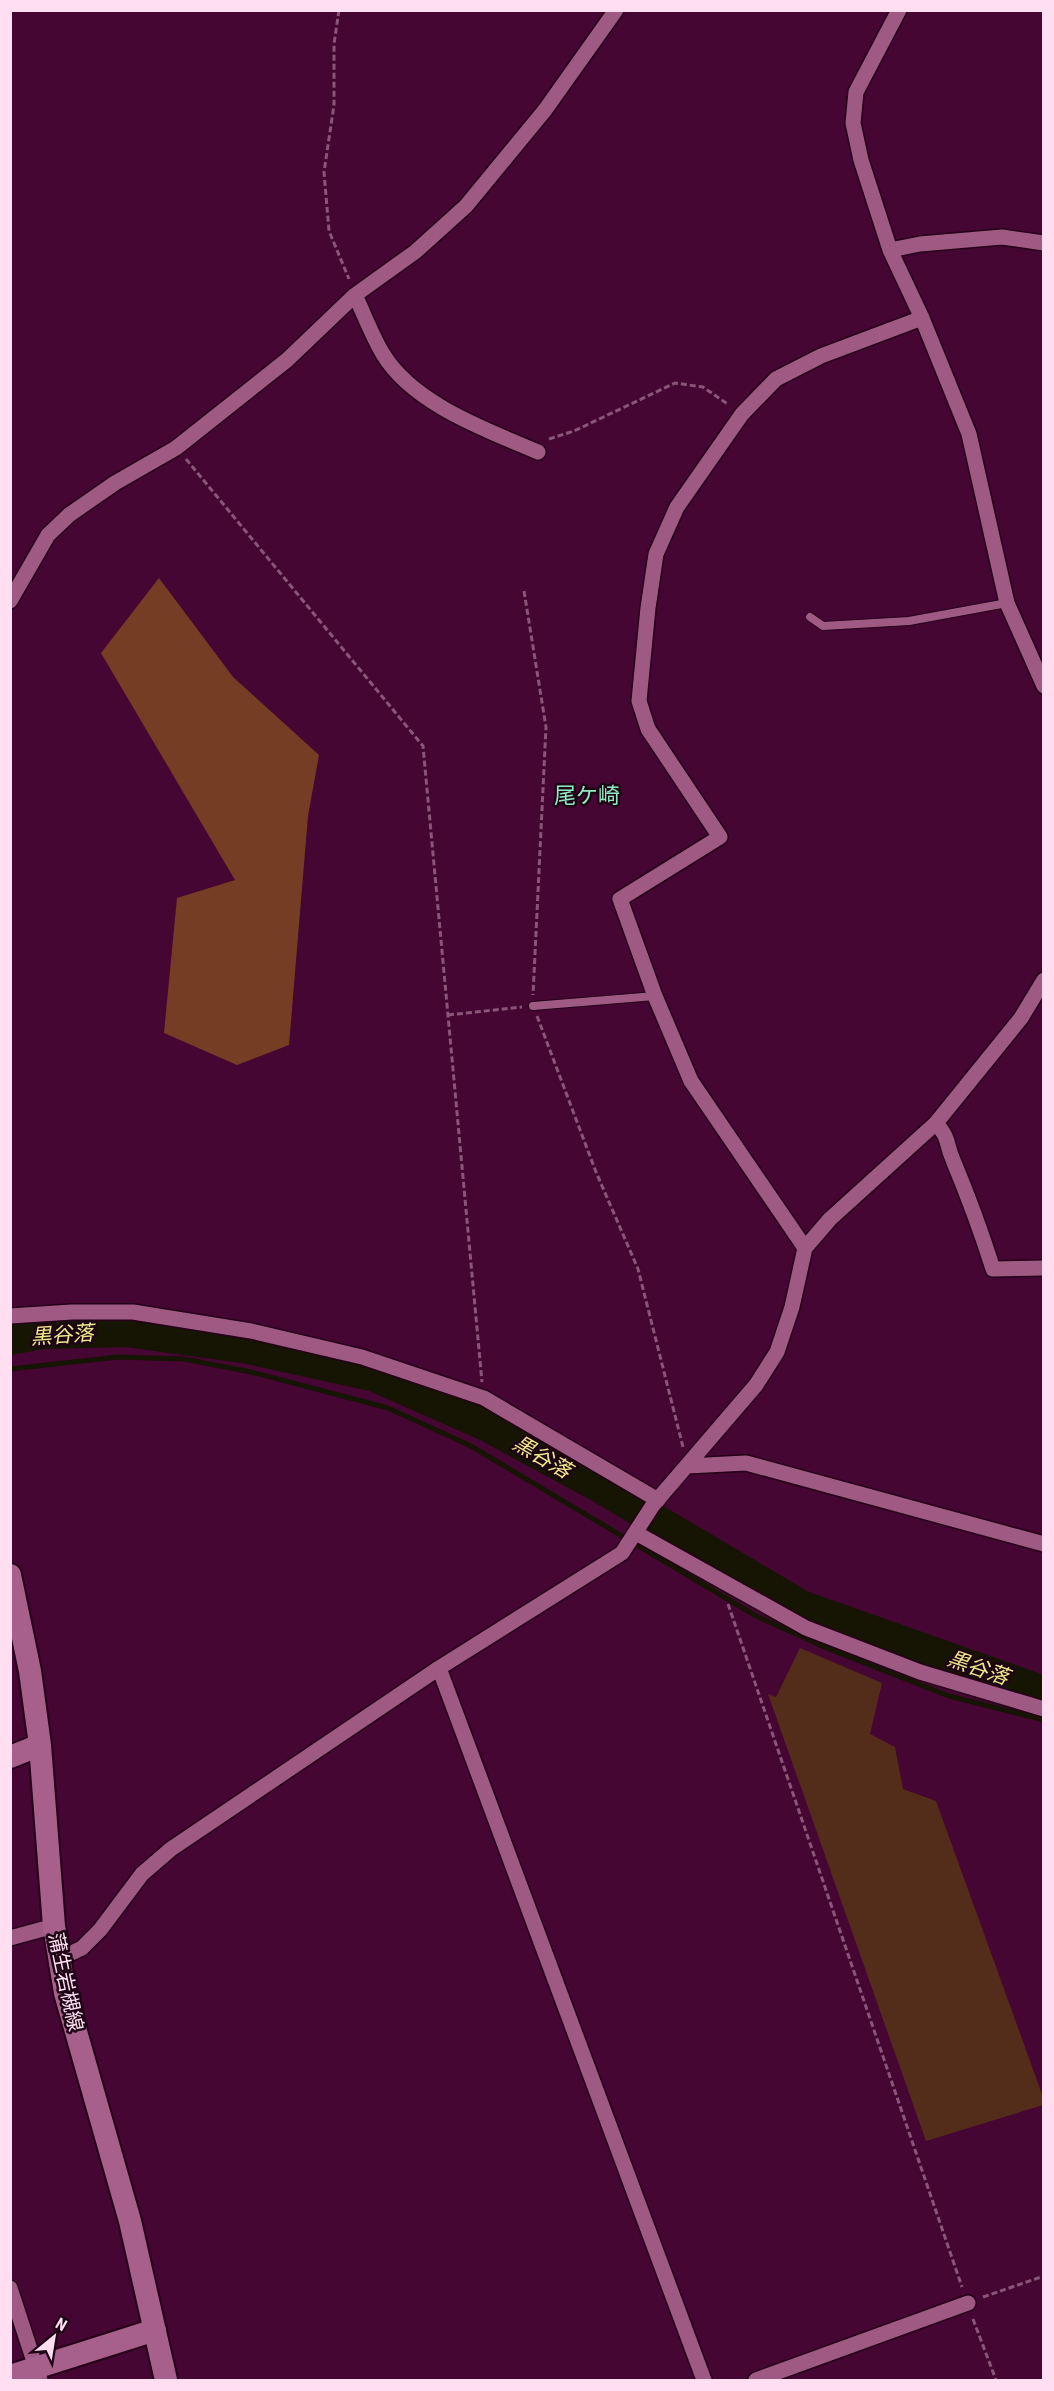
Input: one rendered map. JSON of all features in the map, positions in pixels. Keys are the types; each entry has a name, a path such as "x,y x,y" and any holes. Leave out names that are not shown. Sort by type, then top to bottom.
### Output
{"main road":[{"name":"蒲生岩槻線","path":"10,1575 30,1671 40,1745 54,1926 65,1993 130,2221 166,2380"},
{"path":"10,1757 40,1745"},
{"path":"10,2376 38,2374 155,2330"}],"street":[{"path":"10,601 48,535 69,514 115,483 176,448 287,360 355,295 415,252 466,206 545,110 616,10"},
{"path":"899,10 856,92 853,123 861,160 890,250 922,318 969,434 1007,603 1044,687"},
{"path":"890,250 920,244 1002,237 1044,243"},
{"path":"355,295 383,355 420,394 473,424 538,452"},
{"path":"805,1248 691,1081 655,996 620,899 720,837 648,729 639,701 648,608 656,554 677,507 742,414 776,379 821,356 922,318"},
{"path":"59,1959 82,1948 100,1930 142,1874 157,1860 439,1668 622,1553 655,1502 756,1385 777,1352 792,1306 805,1248 830,1219 936,1123 1021,1018 1044,980"},
{"path":"936,1123 949,1138 951,1156 973,1206 993,1269 1044,1268"},
{"path":"10,1316 72,1312 133,1312 251,1331 362,1358 484,1398 655,1502"},
{"path":"687,1466 747,1463 1044,1544"},
{"path":"638,1529 719,1580 806,1628 920,1672 1044,1709"},
{"path":"439,1668 704,2380"},
{"path":"10,1938 54,1926"},
{"path":"10,2288 38,2374"},
{"path":"756,2380 968,2303"}],"lane":[{"path":"810,617 823,626 909,621 1007,603"},
{"path":"533,1006 655,996"}],"path":[{"path":"339,10 334,44 334,105 324,172 329,231 355,295"},
{"path":"538,452 549,440 574,431 675,383 703,387 742,414"},
{"path":"176,448 423,746 484,1398"},
{"path":"524,591 546,727 533,1006 596,1172 638,1269 687,1466"},
{"path":"448,1015 533,1006"},
{"path":"719,1580 996,2380"},
{"path":"968,2303 1044,2276"}],"shaded area":[{"path":"159,578 233,677 319,755 308,816 289,1045 237,1065 164,1033 177,898 235,880 101,653"},
{"path":"800,1648 882,1683 870,1734 895,1747 903,1789 936,1801 1043,2097 1043,2105 926,2141 768,1694 776,1697"}],"waterway":[{"name":"黒谷落","path":"10,1339 42,1333 126,1331 248,1348 375,1376 486,1425 600,1487 801,1606 1044,1692"},
{"path":"10,1369 118,1357 184,1359 251,1372 388,1408 471,1446 756,1616 829,1649 949,1696 1044,1720"}],"district":[{"name":"尾ケ崎","path":"587,795"}]}
